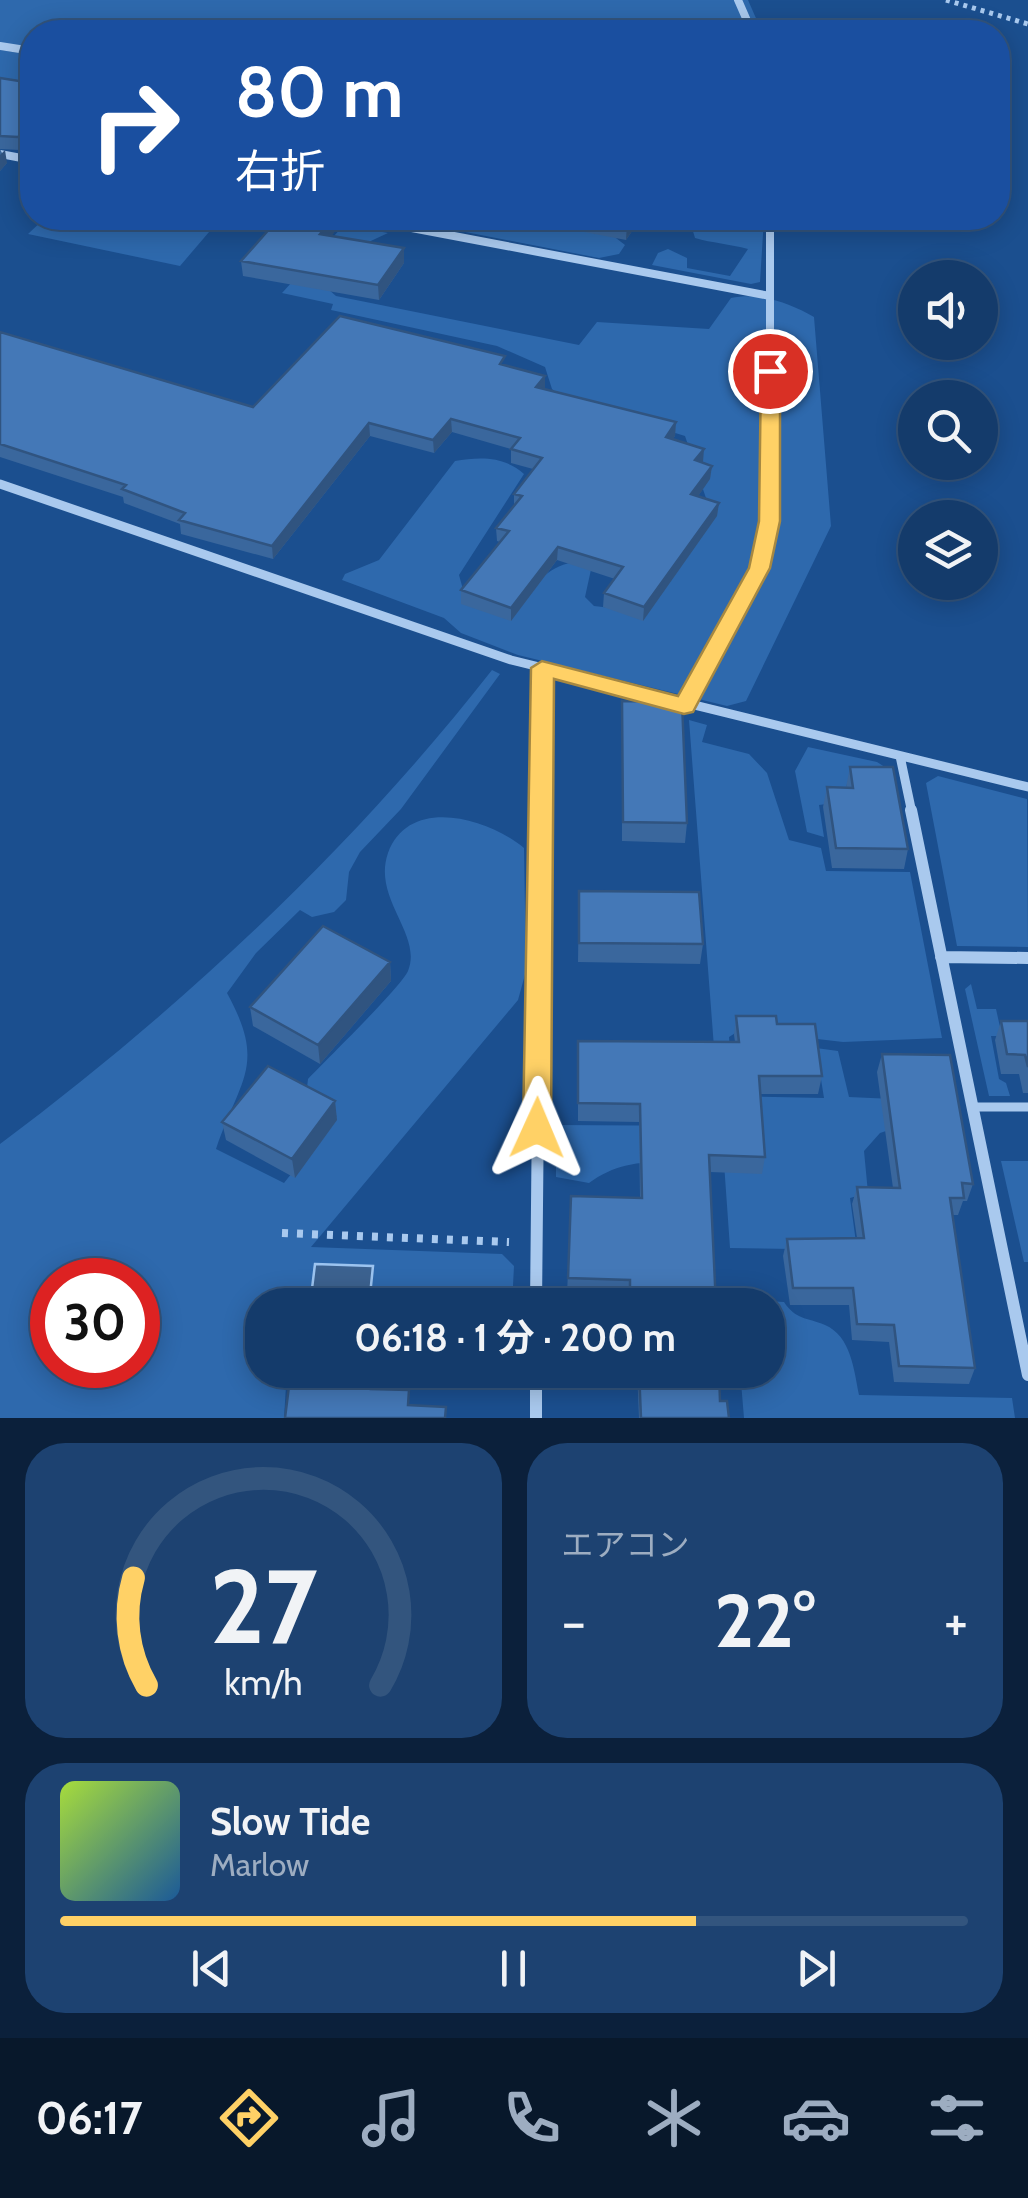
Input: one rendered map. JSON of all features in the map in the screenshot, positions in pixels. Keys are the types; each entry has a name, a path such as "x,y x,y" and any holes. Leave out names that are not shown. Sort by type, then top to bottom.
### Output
{"street":[{"path":"422,230 770,296"},
{"path":"684,706 759,568 770,521 770,230"},
{"path":"0,484 542,668 684,706 1028,787"},
{"path":"536,1288 542,668"},
{"path":"900,756 1028,1375"},
{"path":"941,956 1028,958"},
{"path":"536,1388 536,1418"}],"lane":[{"path":"972,1107 1028,1108"}],"path":[{"path":"946,0 1028,24"},
{"path":"282,1233 536,1244"}],"shaded area":[{"path":"0,0 748,0 757,20 20,20 20,47 0,44"},
{"path":"0,50 20,53 20,105 0,122"},
{"path":"32,230 211,230 180,266 28,234"},
{"path":"339,230 372,230 388,233 360,246 328,289 336,296 579,345 597,322 709,329 731,298 753,296 774,300 814,317 831,526 746,701 727,706 518,655 461,633 444,618 342,580 345,574 379,560 455,461 491,459 524,474 459,575 464,593 515,605 549,572 568,563 580,563 592,565 585,597 594,606 637,611 709,507 685,436 562,398 552,389 545,367 497,346 331,310 333,304 282,293"},
{"path":"456,230 606,230 625,245 619,254 599,258"},
{"path":"693,230 763,230 760,282 751,284 652,265 658,253 668,249 687,258 687,268 730,276 748,249 695,238"},
{"path":"492,670 500,674 401,809 360,852 349,872 346,900 334,912 312,917 300,910 256,953 227,993 246,1038 246,1072 216,1149 284,1183 337,1116 306,1096 308,1079 408,971 409,943 386,886 388,853 398,835 431,818 471,821 491,828 524,848 526,971 518,1000 311,1247 502,1254 514,1266 513,1288 371,1288 373,1266 316,1264 312,1288 245,1288 245,1388 286,1388 284,1418 0,1418 0,1144 199,981 323,863"},
{"path":"689,720 707,725 702,742 749,754 767,773 789,840 821,848 826,871 910,872 942,1038 843,1042 740,1030 729,1037 733,1096 824,1098 816,1048 838,1051 849,1097 893,1099 898,1127 880,1133 864,1151 868,1193 850,1198 857,1250 730,1248 724,1163 636,1163 589,1183 556,1177 556,1125 720,1126"},
{"path":"808,747 877,762 891,771 847,784 841,802 819,805 824,837 807,832 795,771"},
{"path":"938,776 1027,799 1028,947 957,946 926,783"},
{"path":"971,984 977,1009 996,1009 1002,1036 991,1036 999,1079 1006,1083 1010,1096 989,1096 965,989"},
{"path":"1001,1161 1028,1161 1028,1262 1024,1262"},
{"path":"315,1264 373,1266 371,1288 312,1288"},
{"path":"785,1304 797,1315 825,1325 841,1337 850,1355 859,1395 1012,1398 1015,1418 744,1418 742,1388 785,1388"}],"building":[{"path":"0,78 20,81 20,135 0,136"},
{"path":"268,230 323,230 320,234 404,248 378,285 241,261"},
{"path":"340,316 505,356 500,364 545,376 536,387 676,422 666,437 704,449 695,460 712,466 691,494 719,503 644,607 604,593 623,567 558,547 511,608 461,590 509,531 496,528 522,496 514,494 542,458 511,449 520,438 451,419 433,440 369,423 272,546 179,520 185,513 122,489 126,485 0,444 0,332 253,407"},
{"path":"622,701 682,702 687,823 623,822"},
{"path":"850,767 893,767 908,849 836,848 827,787 853,788"},
{"path":"579,891 699,892 703,944 579,943"},
{"path":"323,926 390,962 318,1045 250,1007"},
{"path":"736,1016 776,1016 777,1024 815,1024 822,1076 759,1076 765,1157 709,1155 715,1288 630,1288 630,1280 568,1278 571,1196 642,1198 640,1104 578,1103 578,1041 739,1042"},
{"path":"1001,1021 1028,1021 1028,1067 1025,1055 1007,1054"},
{"path":"882,1054 950,1055 973,1184 962,1183 964,1198 950,1198 975,1368 899,1366 894,1325 857,1324 853,1288 793,1288 787,1239 864,1238 857,1187 900,1188"},
{"path":"268,1066 335,1101 292,1159 222,1122"},
{"path":"289,1388 409,1390 408,1405 446,1407 445,1418 285,1418"},
{"path":"640,1388 720,1388 720,1401 727,1401 729,1418 641,1418"}],"route":[{"path":"537,1128 542,668 684,706 759,568 770,521 770,371"}]}
